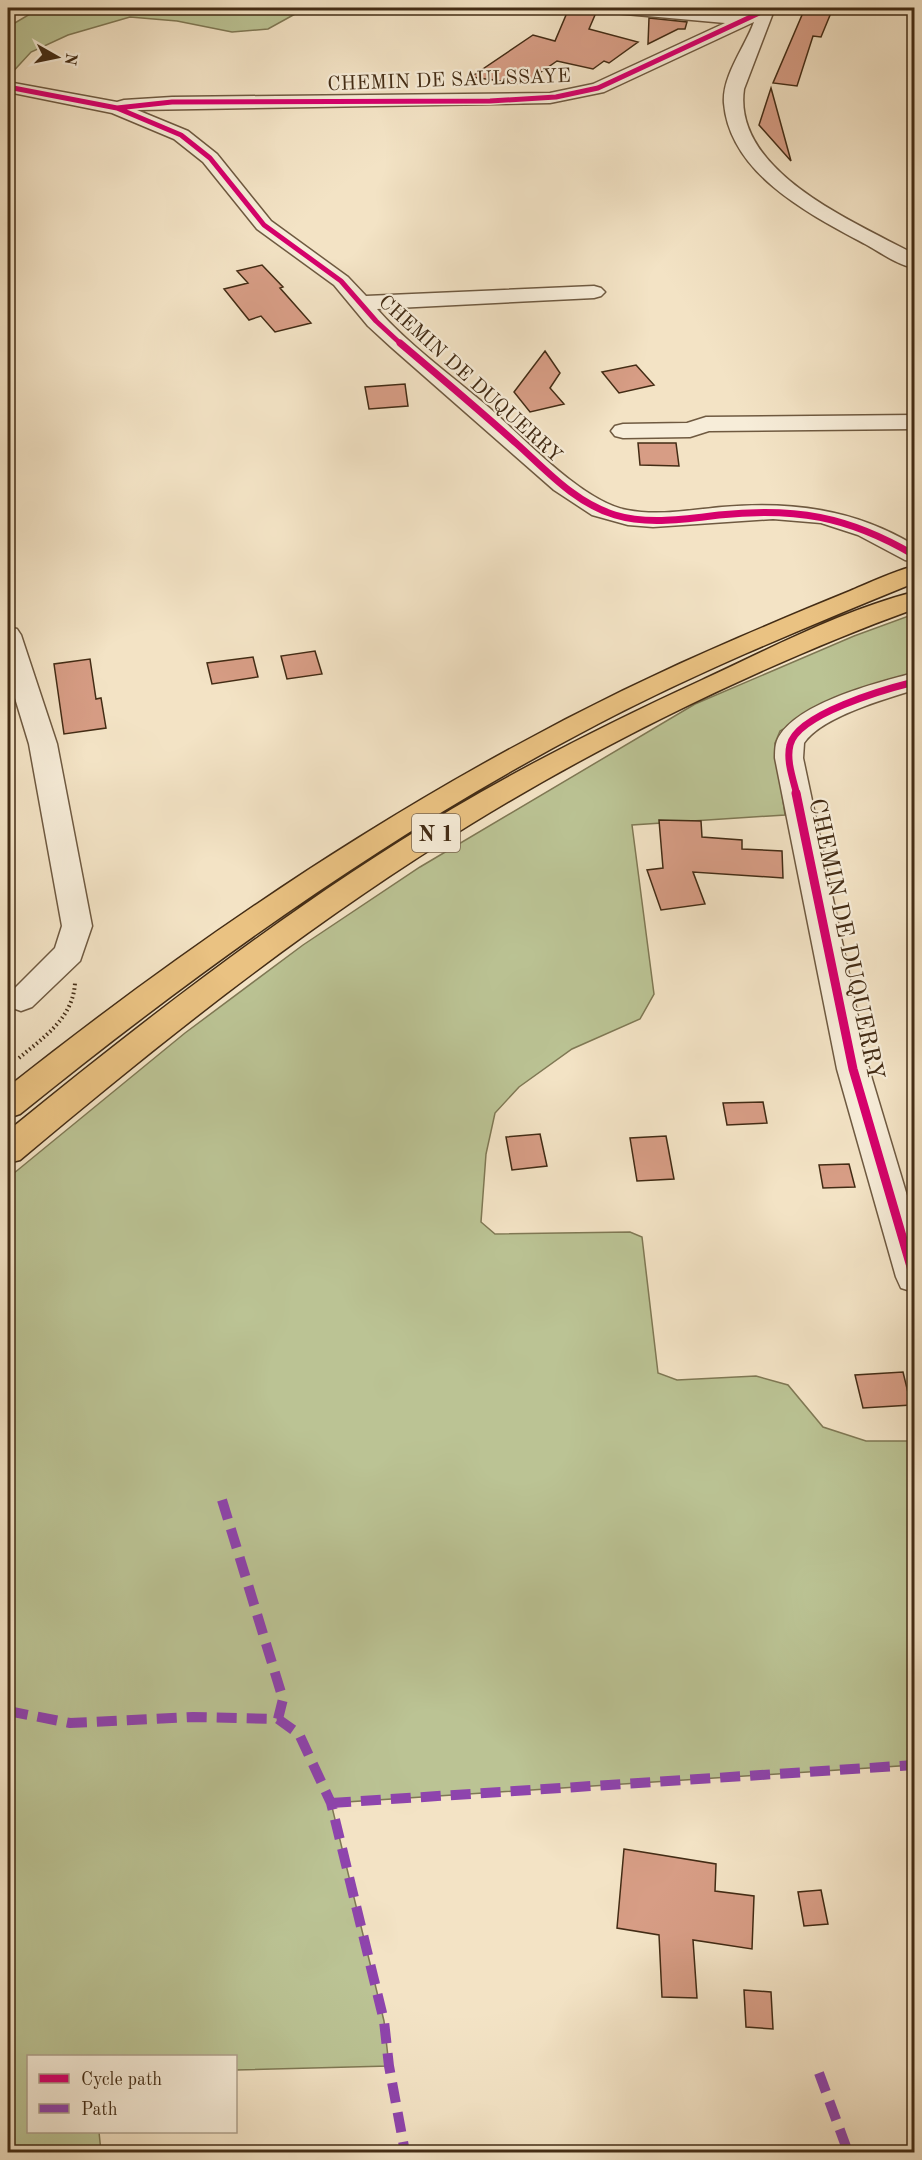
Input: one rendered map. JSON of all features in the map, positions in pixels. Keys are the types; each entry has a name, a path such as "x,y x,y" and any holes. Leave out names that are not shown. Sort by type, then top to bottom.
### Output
{"highway":[{"name":"N 1","path":"8,1105 77,1049 242,926 412,816 570,727 716,656 915,574"},
{"name":"N 1","path":"8,1150 96,1077 270,944 430,836 626,727 744,670 915,600"}],"street":[{"path":"614,8 743,19"},
{"path":"768,9 736,83 733,100 733,117 749,151 767,172 820,208 915,262"},
{"name":"CHEMIN DE SAULSSAYE","path":"117,108 135,104 172,102 441,101 550,98 576,95 597,88 768,9"},
{"name":"CHEMIN DE DUQUERRY","path":"8,87 117,108 181,135 210,158 264,225 335,276 399,342 551,473 602,510 633,519 658,520 791,512 851,522 878,532 906,549"},
{"path":"360,303 594,292"},
{"path":"623,431 690,430 706,424 915,422"},
{"path":"8,635 43,744 77,926 69,953 21,999"},
{"name":"CHEMIN DE DUQUERRY","path":"915,682 843,705 805,726 790,742 789,758 853,1069 915,1278"}],"path":[{"path":"16,1061 68,1012 75,991 69,953"}],"green space":[{"path":"119,8 306,8 268,29 232,32 177,21 130,17 68,35 31,52 8,77 8,27 35,11"},
{"path":"914,614 914,676 833,699 780,731 775,743 785,815 632,825 654,994 640,1019 572,1049 519,1087 495,1113 486,1154 481,1222 495,1234 630,1232 642,1237 658,1373 677,1380 756,1376 788,1385 823,1427 866,1441 914,1441 914,1765 331,1803 384,2021 389,2066 237,2070 237,2055 27,2055 27,2133 99,2133 101,2152 8,2152 8,1178 185,1033 303,945 420,867 695,704 854,636"}],"building":[{"path":"569,8 598,8 589,29 638,42 609,63 604,61 593,69 557,61 534,77 534,82 522,84 471,77 533,35 555,41"},
{"path":"805,8 833,8 821,37 813,36 797,86 773,83"},
{"path":"649,18 687,22 685,29 678,29 648,44"},
{"path":"771,88 791,161 759,125"},
{"path":"262,265 283,287 280,288 311,323 275,332 261,316 249,320 224,289 248,283 237,271"},
{"path":"545,351 560,373 550,388 564,404 530,412 514,392"},
{"path":"636,365 654,385 619,393 602,372"},
{"path":"405,384 408,406 369,409 365,387"},
{"path":"638,443 676,443 679,466 640,465"},
{"path":"315,651 322,674 287,679 281,656"},
{"path":"253,657 258,677 212,684 207,663"},
{"path":"90,659 96,699 101,698 106,728 64,734 54,664"},
{"path":"659,820 701,821 702,837 742,840 742,849 782,851 783,878 693,872 705,904 661,910 647,870 663,868"},
{"path":"763,1102 767,1123 727,1125 723,1103"},
{"path":"540,1134 547,1166 512,1170 506,1137"},
{"path":"666,1136 674,1179 637,1181 630,1138"},
{"path":"849,1164 855,1187 823,1188 819,1165"},
{"path":"903,1372 911,1405 863,1408 855,1375"},
{"path":"624,1849 716,1864 715,1891 754,1896 752,1949 693,1940 697,1998 662,1997 659,1935 617,1928"},
{"path":"821,1890 828,1924 804,1926 798,1892"},
{"path":"744,1990 771,1992 773,2029 746,2027"}],"marked path":[{"path":"222,1500 283,1699 278,1719"},
{"path":"8,1711 70,1723 193,1717 278,1719 299,1734 331,1803 384,2021 389,2066 405,2152"},
{"path":"331,1803 914,1765"},
{"path":"819,2073 848,2152"}],"cycle path":[{"path":"117,108 135,104 172,102 490,101 556,97 598,88 770,8"},
{"path":"8,87 117,108 181,135 210,158 264,225 341,281 376,321 399,342 562,485 601,510 628,518 653,520 773,512 821,516 867,529 914,555"},
{"path":"914,682 845,705 809,723 797,733 790,743 789,758 853,1069 914,1277"}]}
